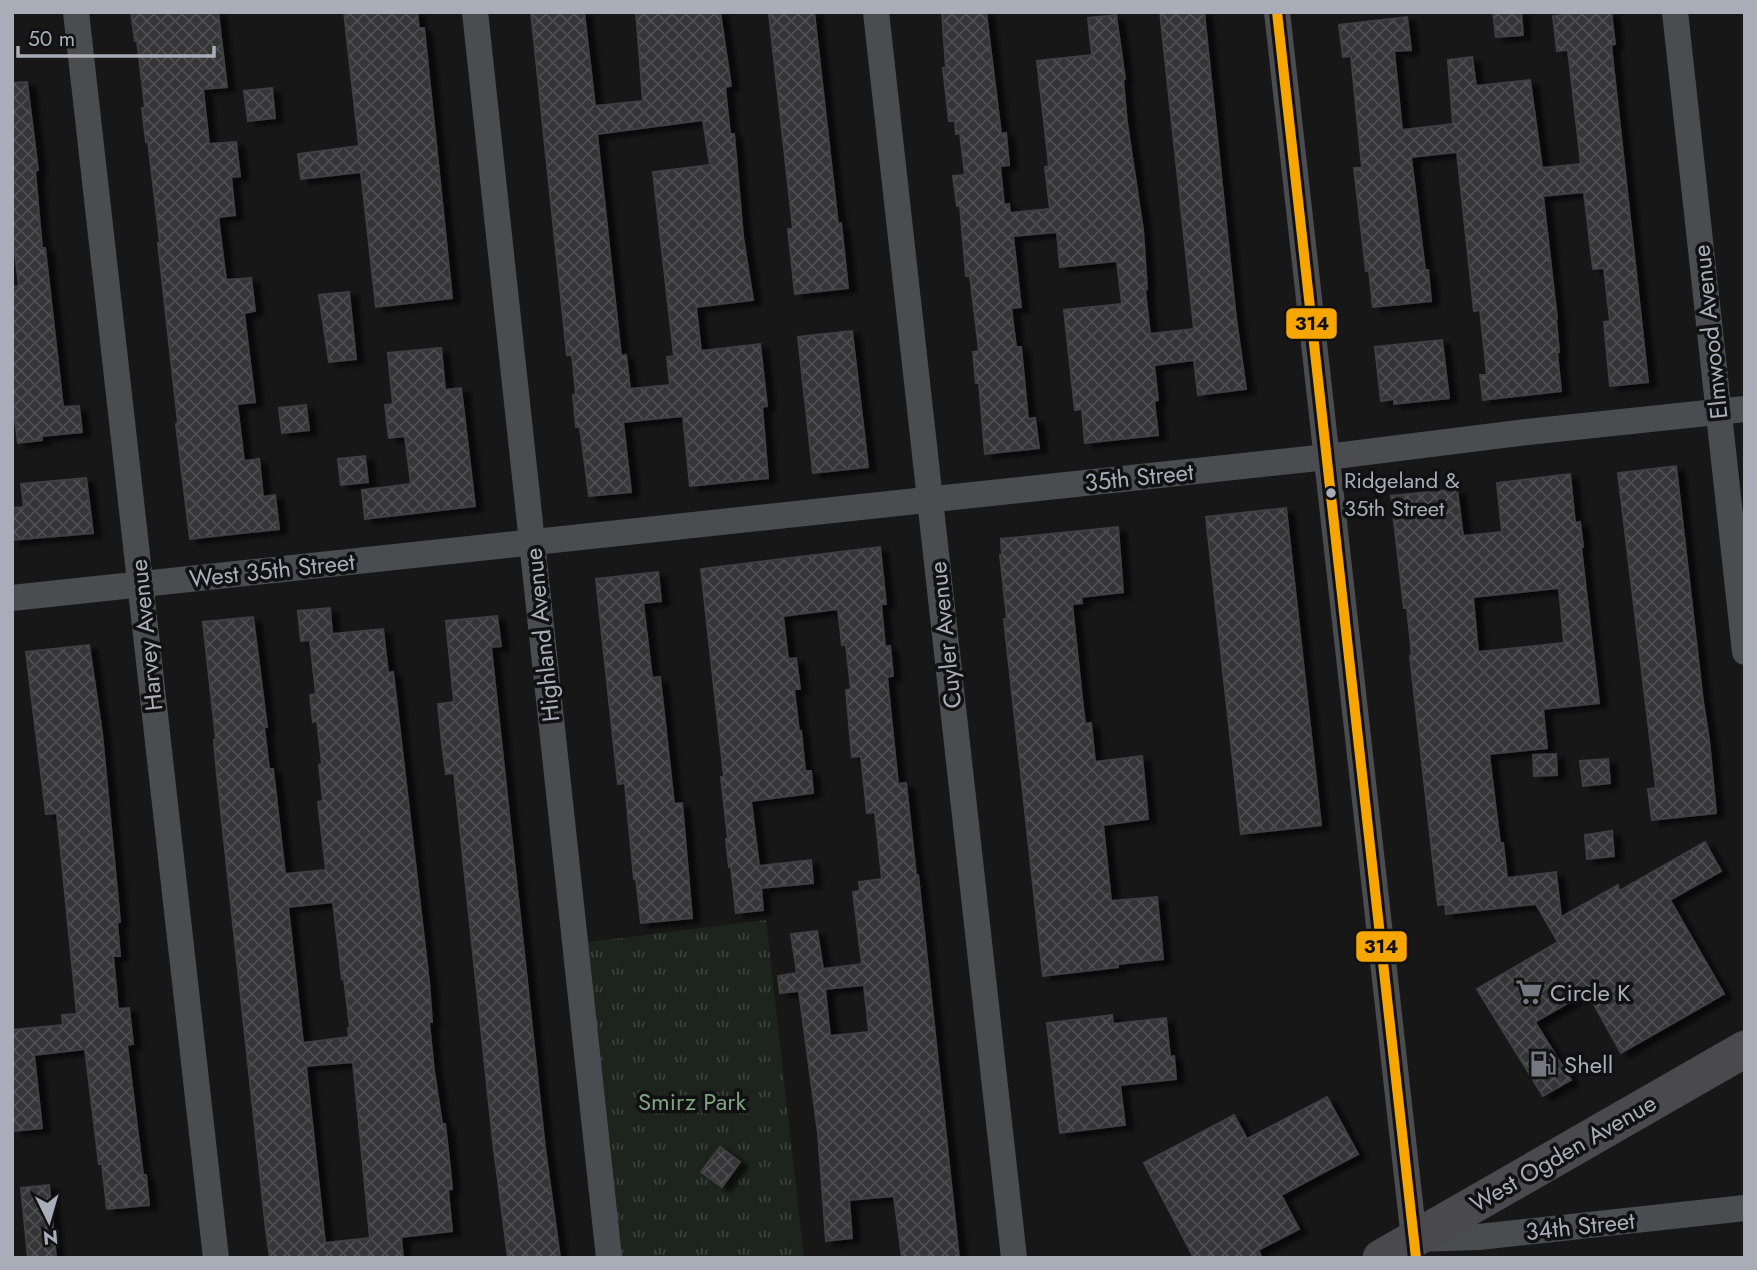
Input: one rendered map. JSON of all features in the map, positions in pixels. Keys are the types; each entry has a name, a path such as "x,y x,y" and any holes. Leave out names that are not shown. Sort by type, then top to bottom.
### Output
{"main road":[{"name":"West Ogden Avenue","path":"1381,1258 1745,1049"}],"street":[{"name":"Harvey Avenue","path":"76,12 216,1258"},
{"name":"Highland Avenue","path":"475,12 609,1258"},
{"name":"Cuyler Avenue","path":"876,12 1014,1258"},
{"path":"1277,12 1414,1239"},
{"name":"Elmwood Avenue","path":"1675,12 1745,652"},
{"name":"35th Street","path":"533,542 1745,409"},
{"name":"West 35th Street","path":"12,598 533,542"},
{"name":"34th Street","path":"1414,1239 1479,1237 1745,1208"}],"green space":[{"name":"Smirz Park","path":"766,920 804,1258 616,1258 581,943"}],"building":[{"path":"131,12 218,12 227,87 203,89 209,144 236,142 240,176 231,177 235,215 218,217 226,280 251,278 255,311 244,313 255,402 237,404 244,461 259,459 263,497 275,495 279,529 190,539 176,424 160,243 142,108 145,108"},
{"path":"344,12 417,12 419,28 424,28 452,298 376,307 361,172 301,179 298,154 359,146"},
{"path":"531,12 584,12 595,106 643,101 636,12 720,12 731,86 725,87 730,134 734,134 743,237 753,300 696,307 701,351 760,344 767,406 762,407 768,478 690,486 683,416 623,422 631,492 589,496 580,427 576,427 572,355 567,355","holes":["703,120 710,165 653,172 674,356 667,357 670,385 630,389 626,355 621,356 597,134"]},
{"path":"814,12 838,224 841,223 848,288 795,294 788,229 793,229 769,14"},
{"path":"942,12 986,12 1001,134 1006,133 1009,165 1000,166 1004,205 1009,204 1010,213 1050,209 1045,167 1049,166 1037,61 1092,55 1088,18 1116,15 1125,79 1127,123 1143,230 1150,334 1194,329 1160,12 1204,12 1236,319 1246,389 1198,395 1194,360 1154,365 1158,435 1085,443 1082,409 1075,410 1064,310 1122,304 1117,261 1060,267 1057,232 1013,236 1021,307 1011,308 1016,347 1021,347 1028,419 1035,418 1039,448 985,454 979,383 976,383 973,352 979,351 970,276 966,276 960,205 957,206 953,176 965,175 960,133 956,134 955,121 949,121 943,68 946,68"},
{"path":"1493,12 1521,12 1523,35 1496,37"},
{"path":"1611,12 1615,44 1611,45 1648,382 1610,386 1604,322 1610,321 1604,268 1593,269 1584,192 1543,196 1557,319 1561,391 1483,400 1480,375 1487,375 1480,310 1474,311 1457,152 1411,157 1431,301 1373,307 1354,168 1362,168 1351,56 1343,57 1339,25 1407,17 1411,50 1394,51 1402,130 1453,124 1448,60 1472,57 1476,86 1530,80 1542,168 1581,164 1568,50 1557,51 1553,16"},
{"path":"27,82 38,170 35,171 42,248 45,248 63,407 79,406 82,432 42,436 42,440 18,443 12,396 12,287 19,286 12,246 12,83"},
{"path":"272,88 275,118 248,121 244,91"},
{"path":"349,292 356,359 329,362 319,295"},
{"path":"852,331 868,467 813,473 798,337"},
{"path":"1442,340 1449,398 1394,404 1394,399 1381,401 1375,347"},
{"path":"441,348 445,390 461,388 475,506 365,519 362,490 411,484 405,436 389,438 385,405 393,404 388,353"},
{"path":"306,405 309,430 282,433 279,408"},
{"path":"365,456 368,482 341,485 338,459"},
{"path":"1676,466 1716,813 1652,820 1648,789 1656,788 1618,473"},
{"path":"1570,474 1575,523 1580,522 1599,703 1543,709 1547,748 1489,754 1507,878 1556,872 1561,917 1618,885 1619,891 1705,842 1721,871 1670,900 1724,994 1621,1053 1587,992 1535,1022 1571,1080 1543,1096 1477,989 1558,942 1536,904 1446,914 1445,904 1438,905 1407,608 1404,608 1391,496 1457,489 1463,536 1502,532 1497,483","holes":["1559,588 1564,643 1478,652 1473,597"]},
{"path":"86,478 93,533 12,540 12,508 24,507 21,484"},
{"path":"1286,508 1321,825 1241,834 1206,517"},
{"path":"1118,527 1123,592 1081,597 1082,603 1072,604 1085,724 1091,723 1095,762 1142,756 1148,819 1103,825 1111,901 1157,897 1163,959 1043,976 1004,619 1007,619 1000,555 1001,539"},
{"path":"880,547 886,604 881,604 885,647 890,646 893,676 887,677 898,784 906,783 918,875 959,1258 902,1258 894,1196 849,1200 852,1238 826,1241 818,1133 799,991 780,993 778,976 797,973 791,934 817,931 823,969 862,964 853,892 860,891 859,882 882,879 875,812 867,813 861,756 852,757 846,690 851,689 846,645 842,645 838,609 783,616 788,659 796,658 800,689 794,689 799,732 801,731 805,771 811,771 813,793 751,801 759,866 811,860 813,883 761,888 763,910 736,913 726,839 721,777 724,777 701,569","holes":["864,985 869,1032 830,1036 825,989"]},
{"path":"658,572 661,601 643,603 652,678 660,677 674,804 682,803 692,918 641,923 625,783 618,784 596,579"},
{"path":"330,608 332,634 383,629 388,673 393,672 429,982 432,1022 429,1022 434,1071 442,1124 445,1124 452,1189 448,1190 452,1231 401,1237 403,1258 270,1258 217,775 216,740 203,622 253,617 267,727 264,727 269,769 273,769 285,874 326,870 318,802 323,801 319,765 322,764 317,721 313,722 310,695 316,694 310,640 301,641 298,611","holes":["333,902 349,1037 303,1043 288,907","353,1062 370,1238 325,1243 306,1066"]},
{"path":"497,616 501,646 491,647 545,1148 560,1258 508,1258 454,773 446,774 438,704 454,702 446,621"},
{"path":"89,645 102,733 120,922 117,922 120,956 113,956 118,1009 129,1008 133,1044 127,1045 149,1205 107,1209 85,1049 34,1055 42,1128 14,1131 12,1117 12,1030 63,1025 62,1015 77,1014 57,813 46,814 26,652"},
{"path":"1556,754 1557,775 1534,776 1533,755"},
{"path":"1608,759 1610,783 1583,786 1580,761"},
{"path":"1612,831 1614,856 1587,859 1585,835"},
{"path":"1112,1015 1113,1024 1166,1018 1170,1057 1174,1056 1176,1079 1120,1085 1125,1125 1060,1133 1047,1023"},
{"path":"1327,1097 1358,1154 1281,1195 1299,1229 1258,1250 1262,1258 1194,1258 1144,1163 1234,1115 1247,1139"},
{"path":"720,1147 740,1162 722,1187 701,1172"},
{"path":"49,1185 56,1258 28,1258 21,1188"}],"transit line":[{"name":"314","path":"1277,12 1416,1258"}],"place":[{"name":"Ridgeland & 35th Street","path":"1331,493"},
{"name":"Circle K","path":"1529,992"},
{"name":"Shell","path":"1543,1064"}]}
